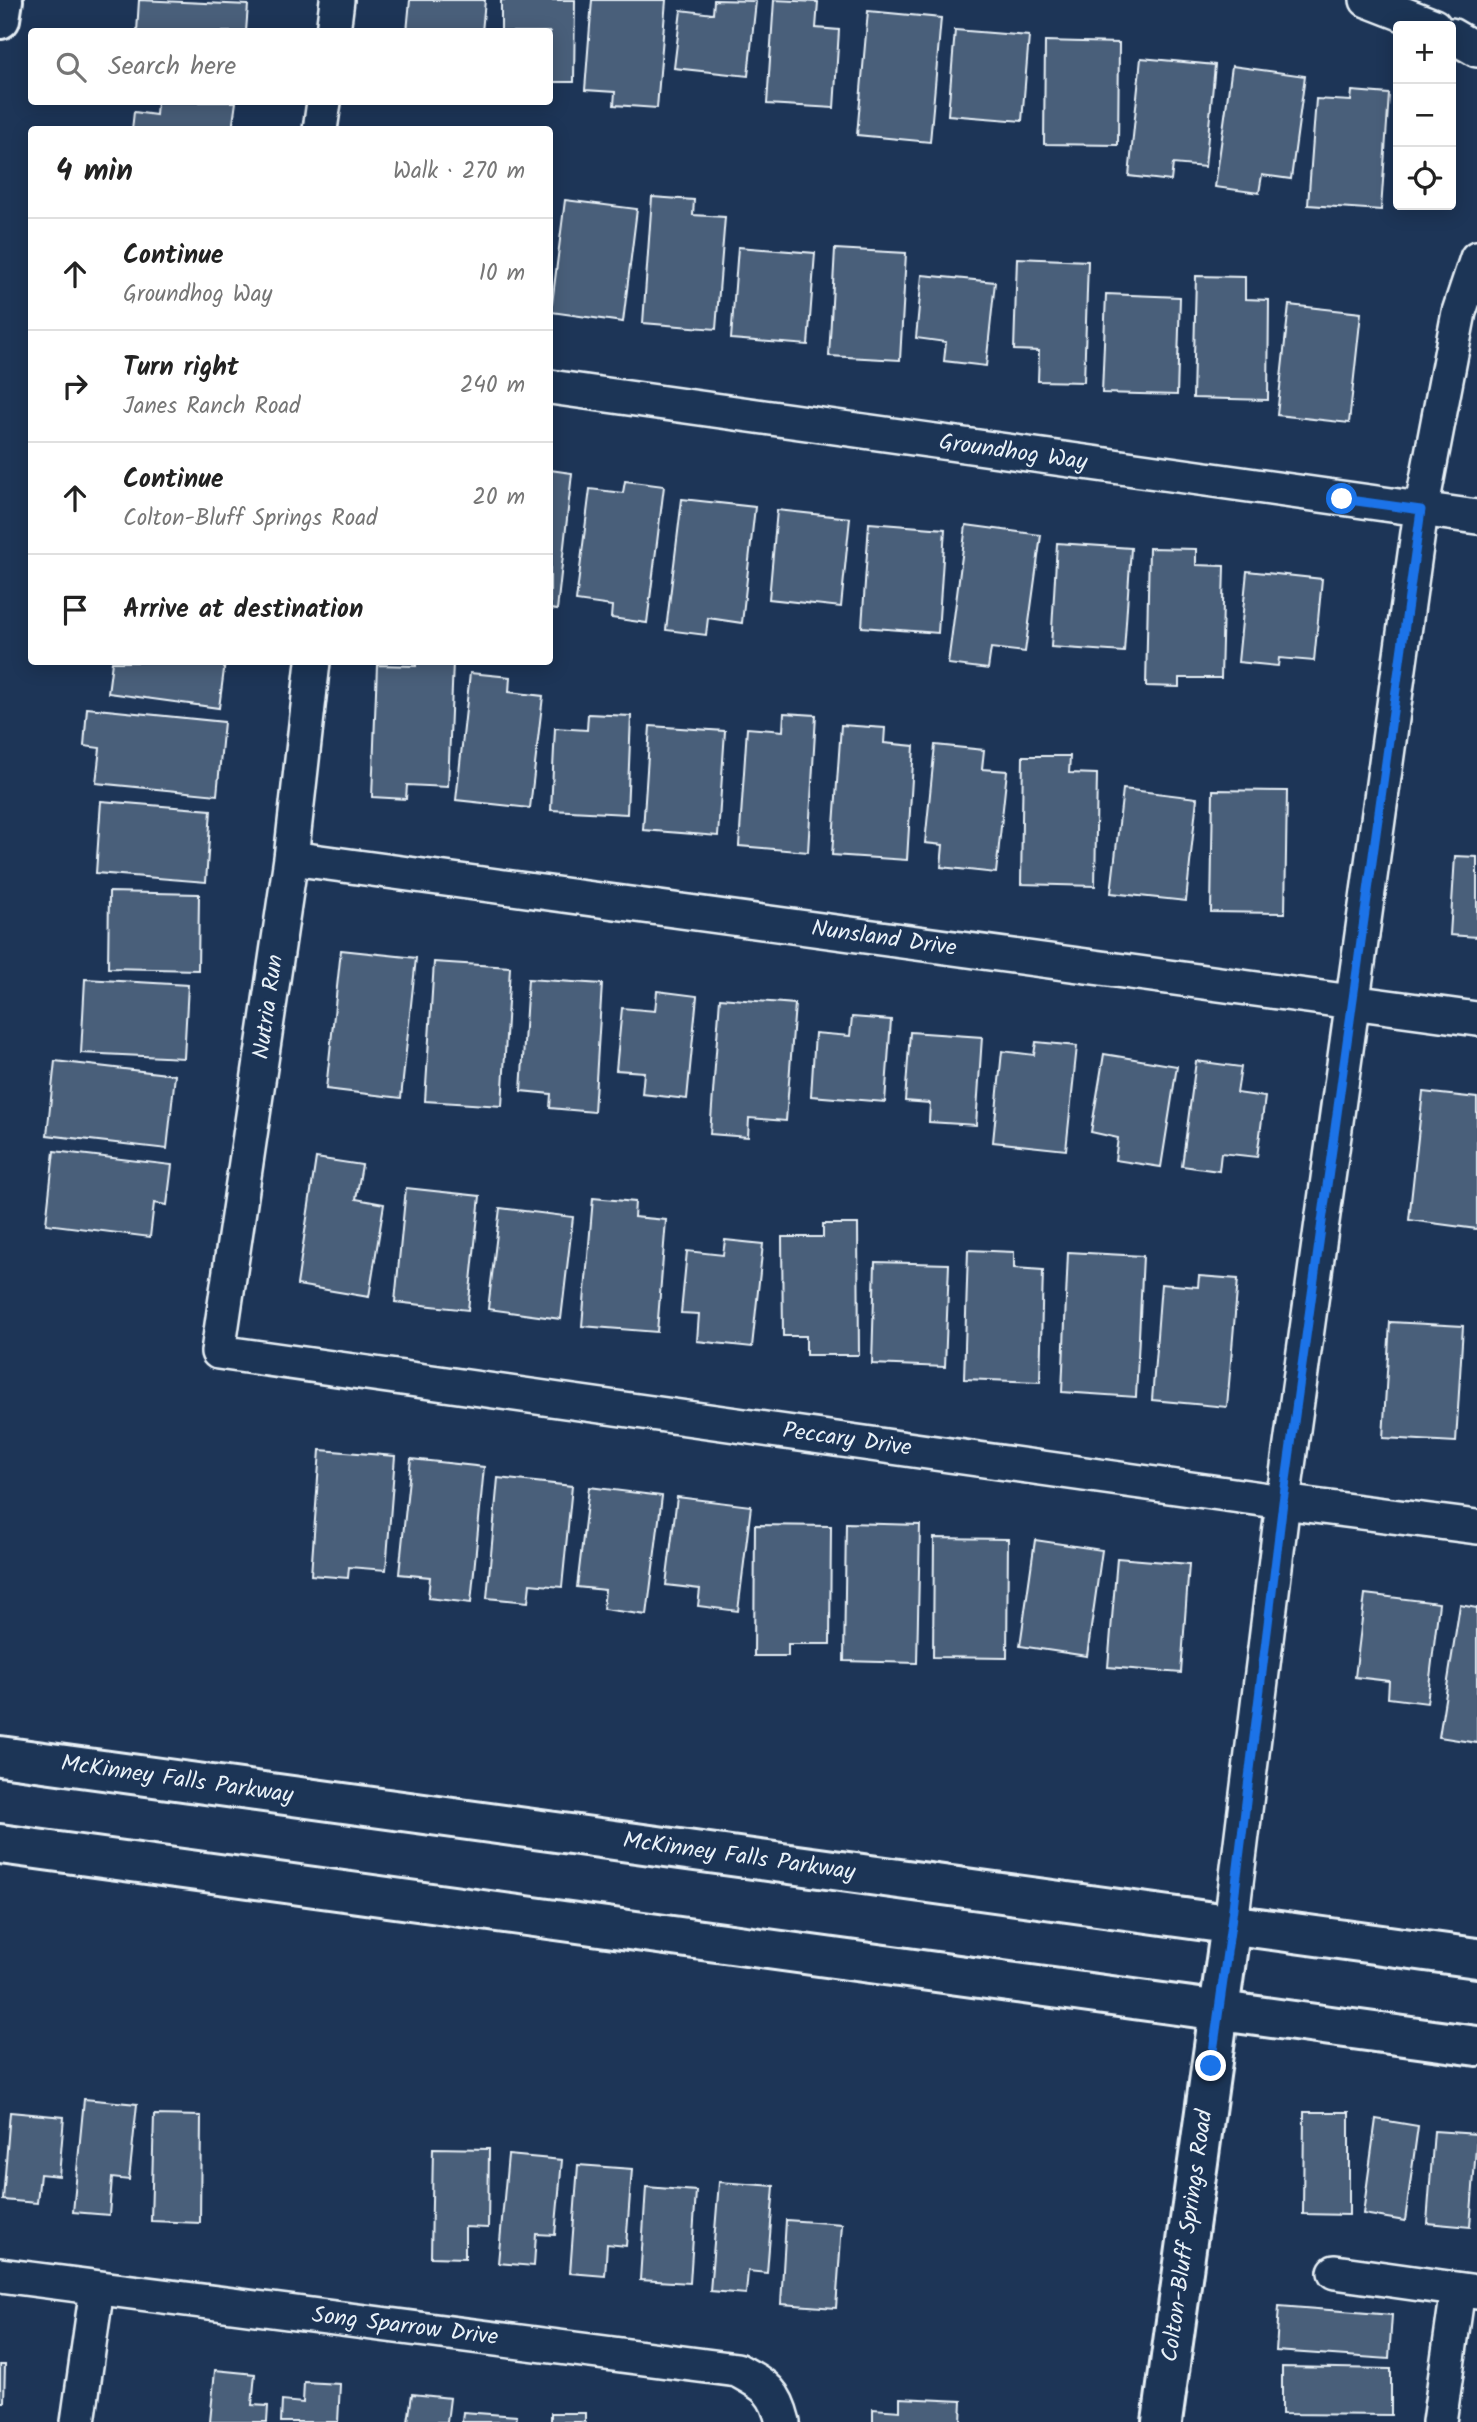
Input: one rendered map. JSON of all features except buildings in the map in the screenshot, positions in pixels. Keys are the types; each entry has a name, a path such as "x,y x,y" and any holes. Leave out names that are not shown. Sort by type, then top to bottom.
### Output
{"main road":[{"path":"0,19 3,0"},
{"name":"McKinney Falls Parkway","path":"0,1756 1477,1958"},
{"path":"0,1844 1477,2046"},
{"name":"Colton-Bluff Springs Road","path":"1162,2422 1231,1924"}],"street":[{"path":"334,28 337,0"},
{"path":"1367,0 1421,21"},
{"path":"1456,39 1477,50"},
{"path":"321,126 324,105"},
{"path":"1231,1924 1283,1502 1421,510 1459,312 1477,258"},
{"name":"Groundhog Way","path":"553,387 1477,517"},
{"name":"Nutria Run","path":"218,1352 291,858 313,665"},
{"name":"Nunsland Drive","path":"291,858 1477,1019"},
{"name":"Peccary Drive","path":"218,1352 1477,1527"},
{"path":"1335,2272 1467,2291 1439,2422"},
{"name":"Song Sparrow Drive","path":"0,2276 737,2370 767,2386 780,2408 783,2422"},
{"path":"78,2422 97,2288"}],"route":[{"path":"1211,2066 1283,1502 1421,510 1342,499"}]}
